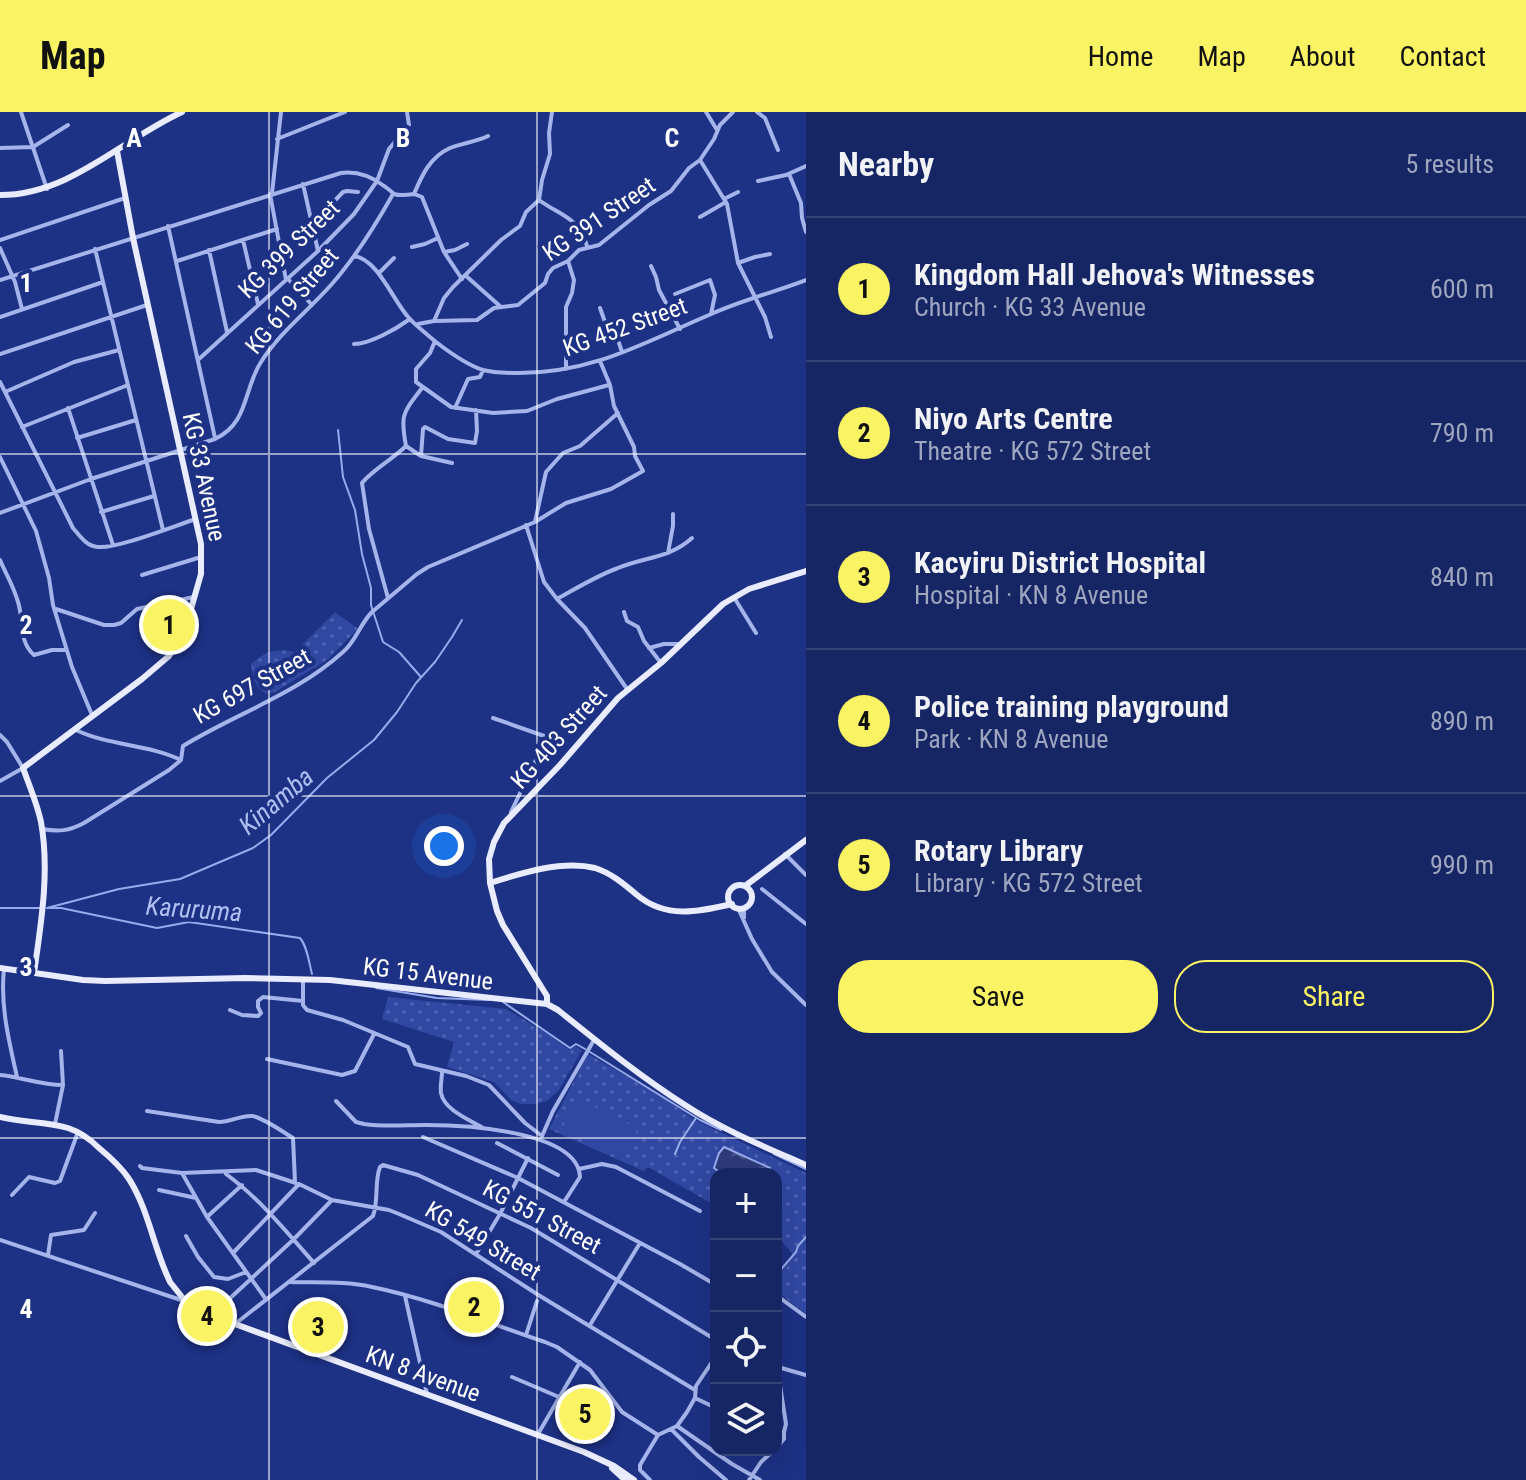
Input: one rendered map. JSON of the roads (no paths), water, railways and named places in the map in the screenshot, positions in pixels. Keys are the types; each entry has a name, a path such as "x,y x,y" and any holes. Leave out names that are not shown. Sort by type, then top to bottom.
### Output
{"main road":[{"path":"0,195 20,195 47,189 182,112"},
{"name":"KG 33 Avenue","path":"23,768 169,656 185,630 201,574 203,556 196,519 147,305 117,151"},
{"name":"KG 403 Street","path":"547,1004 547,996 500,918 490,883 489,854 498,834 508,818 627,689 661,663 723,604 749,589 806,571"},
{"path":"23,768 42,829 43,888 34,973"},
{"path":"490,883 549,868 584,866 610,875 658,908 674,912 704,912 749,904 752,899 748,888 752,881 806,840"},
{"path":"736,905 730,891 734,887 748,888"},
{"name":"KG 15 Avenue","path":"2,969 105,981 330,980 547,1004 648,1080 701,1115 806,1165"},
{"path":"0,1117 55,1124 78,1132 104,1152 137,1192 170,1282 186,1302"},
{"name":"KN 8 Avenue","path":"186,1302 235,1324 538,1434 603,1460 634,1480"},
{"name":"KN 8 Avenue","path":"603,1460 621,1478"}],"street":[{"path":"21,112 47,189"},
{"path":"281,112 271,194 287,280 312,305"},
{"path":"277,139 345,112"},
{"name":"KG 399 Street","path":"199,359 318,251 354,214 377,181 389,149 409,125 407,112"},
{"path":"434,321 444,298 501,240 519,227 526,212 539,200 550,154 552,112"},
{"path":"706,112 717,130"},
{"name":"KG 391 Street","path":"415,324 477,320 488,311 518,305 545,283 553,268 568,261 579,250 599,245 671,191 689,168 700,160 717,130 733,112"},
{"path":"757,112 765,118 778,150"},
{"path":"0,148 33,147 68,125"},
{"path":"414,194 423,171 436,157 447,149 488,136"},
{"path":"700,160 725,201 738,263 757,298 771,337"},
{"path":"758,181 789,174 806,166"},
{"path":"0,280 350,172 377,181 393,194 422,197 444,252 464,277 501,307"},
{"path":"789,174 801,203 806,232"},
{"path":"303,184 318,251"},
{"path":"311,221 343,192 358,192"},
{"path":"700,217 738,192"},
{"name":"KG 619 Street","path":"0,513 224,435 237,422 253,376 266,354 332,285 393,194"},
{"path":"0,240 125,198"},
{"path":"539,200 567,217 582,232 587,248"},
{"path":"168,226 215,439"},
{"path":"176,261 277,229"},
{"path":"412,247 438,238"},
{"path":"242,240 258,304"},
{"path":"444,252 467,244"},
{"path":"0,248 22,309"},
{"path":"95,249 163,530"},
{"path":"209,250 227,332"},
{"path":"738,263 770,254"},
{"name":"KG 452 Street","path":"354,256 359,256 379,273 415,324 435,341 483,370 545,373 600,361 711,314 806,280"},
{"path":"379,273 394,258"},
{"path":"566,369 566,307 574,280 568,261"},
{"path":"651,266 659,290 680,329"},
{"path":"675,294 710,280 715,295 711,314"},
{"path":"0,317 103,282"},
{"path":"0,354 147,305"},
{"path":"600,308 605,322 614,328 622,352"},
{"path":"354,344 369,341 410,319"},
{"path":"435,341 430,353 416,369 416,382 455,408 493,413 523,412 610,385"},
{"path":"5,392 74,362 119,350"},
{"path":"406,446 362,483 369,529 388,598 428,567 535,522 566,503 611,489 643,471 614,406 610,385 600,361"},
{"path":"455,408 468,379 480,377 483,370"},
{"path":"0,382 54,492 81,538 98,547 113,545 196,519"},
{"path":"22,427 128,385"},
{"path":"422,388 402,419 406,446 421,456 452,463"},
{"path":"68,408 113,545"},
{"path":"421,456 425,427 448,439 475,443 476,410"},
{"path":"535,522 546,472 566,450 580,446 618,413"},
{"path":"77,438 136,420"},
{"path":"0,457 36,531 66,650 92,715"},
{"path":"101,512 154,496"},
{"path":"668,553 673,514"},
{"path":"526,525 541,576 590,635 627,689"},
{"path":"557,599 597,576 681,548 692,538"},
{"path":"142,575 203,556"},
{"path":"0,560 19,602 23,638 31,654 66,650"},
{"path":"56,609 82,619 114,625 126,620 137,609 194,597"},
{"path":"733,597 756,633"},
{"name":"KG 697 Street","path":"42,829 61,832 72,829 169,770 181,760 183,746 300,683 334,660 352,643 367,618 388,598"},
{"path":"624,612 627,621 638,627 644,641 661,663"},
{"path":"649,648 680,644"},
{"path":"493,718 547,737 508,818"},
{"path":"73,729 181,760"},
{"path":"0,735 23,768 0,781"},
{"path":"785,854 806,875"},
{"path":"762,889 806,924"},
{"path":"736,905 772,972 806,1005"},
{"path":"2,969 5,1026 17,1077"},
{"path":"303,980 303,1005 307,1010 343,1020 408,1047 415,1064 489,1085 541,1138 561,1148 577,1164 580,1177 564,1202"},
{"path":"230,1010 258,1016 261,1013 258,1001 263,997 303,1001"},
{"path":"267,1059 348,1074 355,1071 374,1034"},
{"path":"541,1138 594,1040"},
{"path":"55,1124 63,1085 61,1051"},
{"path":"442,1072 441,1092 445,1102 485,1129"},
{"path":"0,1075 47,1085 63,1085"},
{"path":"336,1101 356,1122 374,1126 485,1129 541,1138"},
{"path":"147,1111 219,1122 249,1116 293,1139 297,1183 233,1253"},
{"path":"12,1195 29,1177 55,1183 60,1181 78,1132"},
{"path":"423,1137 518,1178 710,1282"},
{"path":"497,1143 558,1175"},
{"path":"476,1254 528,1158"},
{"path":"579,1169 602,1164 616,1167 700,1211"},
{"name":"KG 551 Street","path":"376,1208 377,1172 380,1167 383,1165 418,1175 555,1241 710,1336"},
{"name":"KG 549 Street","path":"140,1166 182,1173 256,1170 297,1183 332,1200 389,1210 423,1224 476,1254 695,1390"},
{"path":"224,1172 271,1213 314,1263"},
{"path":"182,1173 207,1217 266,1298"},
{"path":"207,1217 242,1185"},
{"path":"159,1190 196,1198"},
{"path":"227,1301 332,1200"},
{"path":"235,1324 367,1221 376,1208"},
{"path":"48,1255 51,1235 84,1230 95,1213"},
{"path":"186,1236 214,1277 228,1279 246,1272"},
{"path":"0,1240 186,1302"},
{"path":"590,1325 640,1243"},
{"path":"288,1282 355,1284 405,1296 557,1347 598,1378 622,1412 658,1435"},
{"path":"405,1296 427,1394"},
{"path":"782,1299 806,1317"},
{"path":"526,1335 537,1301"},
{"path":"538,1434 580,1362"},
{"path":"650,1480 640,1470 640,1465 658,1435 674,1428 695,1398 698,1382 710,1365"},
{"path":"782,1368 806,1375"},
{"path":"512,1377 559,1397"},
{"path":"779,1384 786,1424 782,1441"},
{"path":"695,1398 710,1405"},
{"path":"674,1428 750,1478 760,1480"},
{"path":"674,1428 699,1457 726,1480"},
{"path":"750,1478 767,1456"}],"water":[{"path":"724,1147 770,1168 714,1168"}],"waterway":[{"path":"338,430 343,477 355,510 371,588 371,605 383,642 399,652 421,677"},
{"name":"Kinamba","path":"47,908 119,889 180,879 253,848 271,835 327,778 374,740 435,662 462,620"},
{"name":"Karuruma","path":"0,908 42,908"},
{"name":"Karuruma","path":"49,908 157,928 189,922 300,938 312,974"},
{"path":"376,988 437,998 489,1000"},
{"path":"503,1002 570,1048 576,1044 585,1049"},
{"path":"590,1052 721,1130"},
{"path":"675,1154 696,1118"},
{"path":"774,1154 806,1169"},
{"path":"782,1268 806,1237"}],"place":[{"name":"Kingdom Hall Jehova's Witnesses","path":"169,625"},
{"name":"Niyo Arts Centre","path":"474,1307"},
{"name":"Police training playground","path":"207,1316"},
{"name":"Kacyiru District Hospital","path":"318,1327"},
{"name":"Rotary Library","path":"585,1414"}]}
